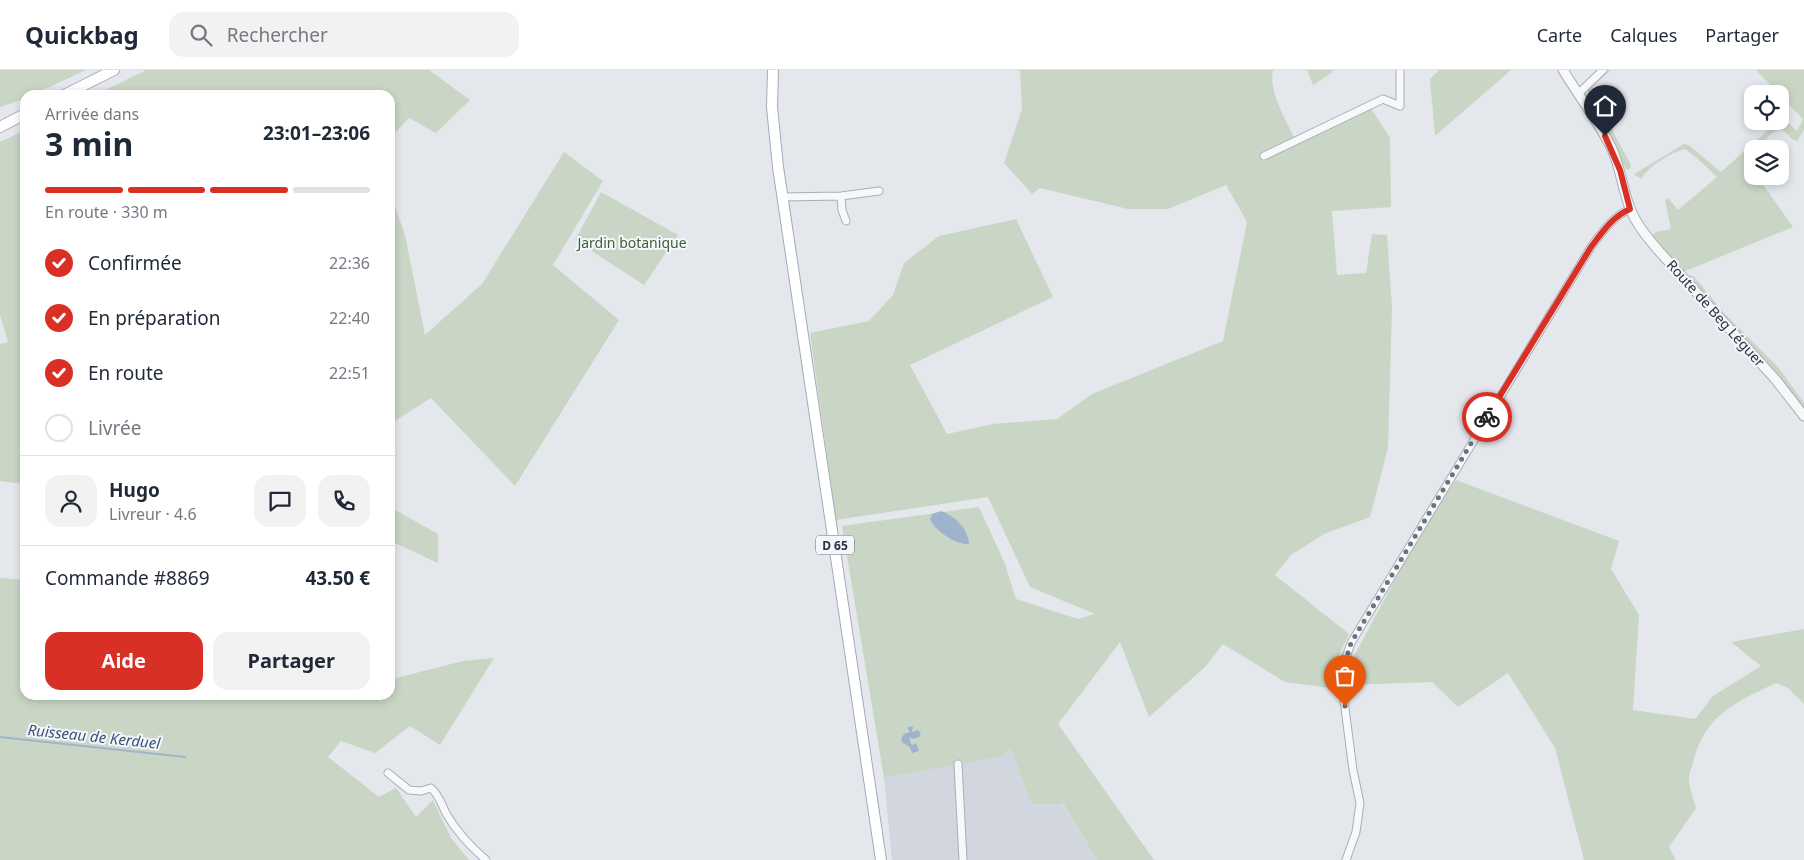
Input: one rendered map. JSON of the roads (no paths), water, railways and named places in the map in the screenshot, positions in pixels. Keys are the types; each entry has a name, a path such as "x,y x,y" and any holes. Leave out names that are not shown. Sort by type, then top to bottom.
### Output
{"main road":[{"path":"74,90 114,70"},
{"name":"D 65","path":"773,70 772,107 782,198 881,860"},
{"path":"0,127 20,117"}],"street":[{"path":"1264,156 1383,99 1400,106 1400,70"},
{"name":"Route de Beg Léguer","path":"1563,70 1612,149 1620,170 1630,209 1640,227 1652,243 1776,380 1804,416"},
{"path":"1578,94 1603,70"},
{"path":"782,198 841,196 879,192"},
{"path":"841,196 842,210 846,221"},
{"path":"1346,860 1356,832 1360,803 1353,770 1342,685 1343,666 1351,643 1591,247 1611,221 1619,214 1630,209"},
{"path":"958,764 963,860"},
{"path":"388,773 409,790 421,791 431,788 436,792 447,815 466,842 486,860"}],"water":[{"path":"941,511 960,523 966,533 969,544 952,540 936,528 930,519 932,514"},
{"path":"913,726 912,732 918,730 921,733 919,737 913,739 909,737 911,744 916,743 919,751 912,753 910,747 903,743 901,739 904,734 910,732 908,727"}],"waterway":[{"name":"Ruisseau de Kerduel","path":"0,737 185,757"}],"park label":[{"name":"Jardin botanique","path":"632,242"}]}
